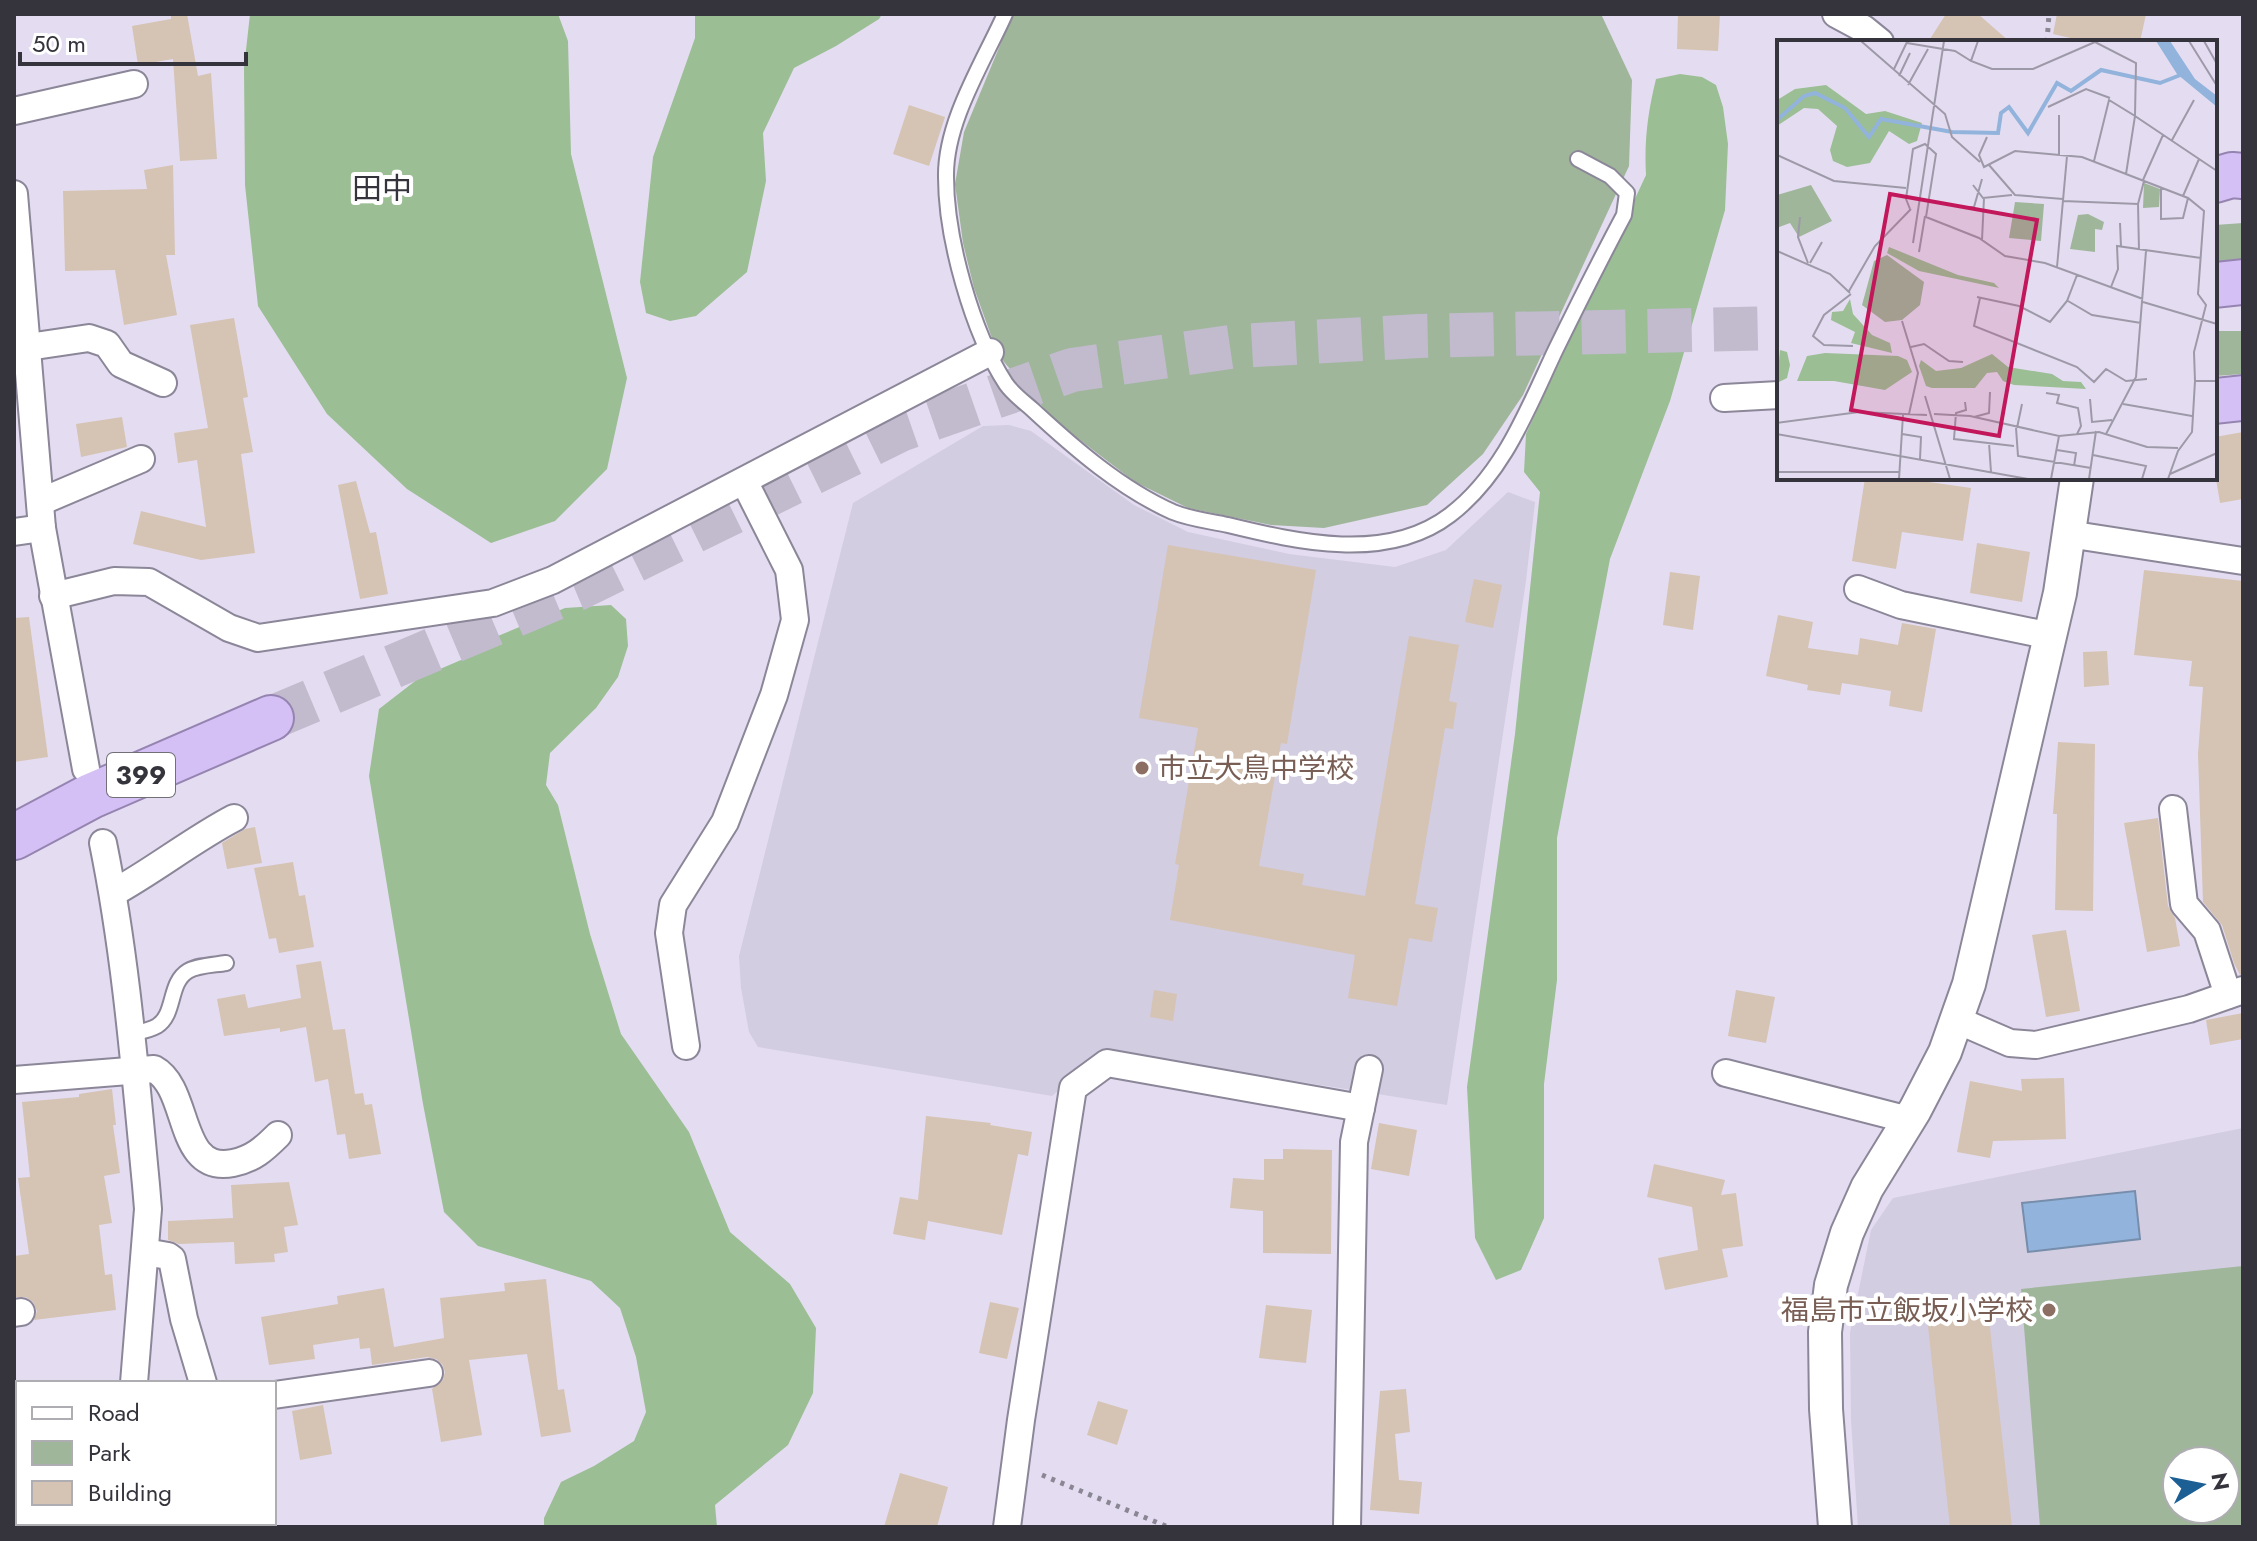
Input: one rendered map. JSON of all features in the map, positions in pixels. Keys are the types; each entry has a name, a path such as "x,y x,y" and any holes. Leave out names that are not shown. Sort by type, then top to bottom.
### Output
{"highway":[{"path":"2217,179 2232,175 2243,176"},
{"path":"2217,285 2243,282"},
{"path":"2217,401 2243,398"},
{"name":"399","path":"14,837 91,796 271,718"}],"street":[{"path":"1836,14 1878,40"},
{"path":"14,111 134,84"},
{"path":"14,194 41,515 86,769"},
{"path":"28,347 89,338 107,344 121,364 163,383"},
{"path":"53,596 114,581 149,582 229,628 258,638 493,603 553,580 990,352"},
{"path":"1724,398 1777,395"},
{"path":"14,532 141,459"},
{"path":"1835,1527 1826,1409 1825,1332 1831,1285 1847,1233 1867,1188 1909,1120 1945,1052 1969,984 2051,636 2077,480"},
{"path":"686,1046 669,933 673,905 725,822 774,695 795,620 789,570 744,481"},
{"path":"2068,534 2243,561"},
{"path":"1858,589 1901,605 2051,636"},
{"path":"1957,1020 2010,1043 2036,1045 2189,1009 2235,993 2207,931 2184,904 2173,809"},
{"path":"113,893 149,874 195,839 234,818"},
{"path":"103,843 132,1034 146,1185 145,1252 134,1381"},
{"path":"1007,1527 1073,1088 1107,1063 1361,1108"},
{"path":"14,1080 154,1069 164,1074 173,1088 183,1123 202,1159 218,1166 242,1162 259,1154 278,1135"},
{"path":"1347,1527 1354,1142 1369,1069"},
{"path":"1726,1073 1909,1120"},
{"path":"145,1252 172,1259 184,1319 202,1381"},
{"path":"276,1395 429,1373"}],"lane":[{"path":"1005,14 964,101 951,139 945,174 956,256 983,339 1007,386 1064,439 1135,491 1175,513 1274,536 1333,545 1394,539 1430,528 1468,501 1507,452 1624,215 1627,193 1610,176 1578,159"},
{"path":"132,1034 159,1025 177,982 185,973 226,963"}],"path":[{"path":"2047,40 2049,14"},
{"path":"1015,1464 1168,1527"}],"shaded area":[{"name":"市立大鳥中学校","path":"1009,425 1031,431 1134,505 1188,532 1289,554 1395,567 1446,550 1508,492 1535,502 1526,581 1447,1105 1105,1051 1052,1096 758,1047 749,1032 739,956 853,503 983,426"},
{"name":"福島市立飯坂小学校","path":"2243,1128 2243,1527 1858,1527 1851,1420 1850,1333 1871,1230 1893,1198"}],"green space":[{"path":"250,14 558,14 568,41 571,154 627,378 607,469 555,521 491,543 407,489 327,414 258,306 245,185 244,68"},
{"path":"695,14 882,14 836,46 794,68 763,133 766,181 747,272 696,316 670,321 646,313 640,282 653,157 695,38"},
{"path":"1013,14 1601,14 1632,80 1629,166 1523,395 1483,454 1427,505 1324,528 1271,525 1188,508 1135,482 1055,421 998,355 974,288 963,243 955,184 964,132"},
{"path":"1680,74 1702,77 1716,85 1723,107 1728,144 1725,210 1670,401 1610,559 1557,838 1557,980 1544,1084 1544,1218 1521,1270 1496,1280 1475,1238 1467,1087 1515,734 1540,492 1524,472 1526,434 1646,175 1647,126 1656,79"},
{"path":"2243,223 2243,262 2217,262 2217,225"},
{"path":"2217,331 2243,331 2243,374 2217,376"},
{"path":"611,605 626,619 628,646 618,677 596,708 550,753 546,785 558,805 590,934 621,1034 689,1132 730,1232 790,1284 816,1328 813,1393 788,1445 715,1505 717,1527 544,1527 544,1518 561,1482 634,1441 646,1412 636,1357 620,1308 591,1281 478,1246 444,1212 369,776 379,709 419,678 468,657 493,638 565,608"},
{"path":"2243,1266 2243,1527 2040,1527 2021,1289"}],"water":[{"path":"2135,1191 2140,1239 2028,1252 2022,1203"}],"building":[{"path":"187,14 198,76 211,73 217,159 180,161 173,59 138,65 132,26 171,19 171,15"},
{"path":"1678,14 1720,14 1718,51 1677,49"},
{"path":"1946,14 1978,14 2008,40 1929,40"},
{"path":"2057,14 2146,14 2140,40 2079,40 2053,34"},
{"path":"909,105 945,117 929,166 893,154"},
{"path":"173,165 175,255 166,255 177,315 124,325 115,270 65,271 63,191 147,189 144,170"},
{"path":"234,318 248,397 243,398 253,452 241,454 255,553 201,560 133,544 141,511 206,527 197,460 178,463 174,433 208,428 190,325"},
{"path":"122,417 127,447 81,457 76,424"},
{"path":"2243,432 2243,499 2220,503 2216,480 2217,437"},
{"path":"1865,480 1915,480 1971,488 1963,541 1902,532 1896,569 1852,561"},
{"path":"356,481 370,533 376,532 388,594 360,599 338,485"},
{"path":"1977,543 2030,552 2022,602 1970,593"},
{"path":"1168,545 1316,570 1287,744 1281,743 1259,866 1304,874 1302,885 1365,896 1409,636 1459,645 1449,701 1457,703 1453,729 1445,728 1415,904 1438,908 1432,942 1409,938 1397,1006 1348,998 1355,955 1170,920 1179,865 1175,864 1198,728 1139,718"},
{"path":"2144,570 2243,581 2243,974 2240,975 2222,925 2203,902 2198,754 2203,687 2189,686 2192,661 2134,655"},
{"path":"1670,572 1700,576 1693,630 1663,625"},
{"path":"1474,579 1502,585 1493,628 1465,622"},
{"path":"1778,615 1813,622 1808,648 1858,655 1860,638 1898,645 1902,623 1936,629 1922,712 1889,706 1891,691 1842,683 1840,695 1807,690 1808,685 1766,676"},
{"path":"29,617 48,757 14,762 14,618"},
{"path":"2107,651 2109,685 2084,687 2083,652"},
{"path":"2058,742 2095,744 2093,911 2055,910 2057,814 2053,814"},
{"path":"2158,818 2168,906 2175,918 2180,946 2147,952 2124,823"},
{"path":"255,827 262,863 227,869 222,843 245,829"},
{"path":"293,862 299,896 305,895 314,947 279,953 276,938 269,939 254,868"},
{"path":"2066,930 2080,1011 2046,1017 2032,935"},
{"path":"321,961 333,1030 345,1029 355,1094 363,1093 365,1105 372,1104 381,1154 349,1159 345,1134 337,1135 328,1079 315,1082 306,1027 224,1036 217,999 245,994 248,1008 301,998 296,965"},
{"path":"1154,990 1177,994 1173,1021 1150,1017"},
{"path":"1736,990 1775,997 1766,1043 1728,1036"},
{"path":"2243,1013 2243,1039 2210,1045 2206,1020"},
{"path":"2064,1078 2066,1139 1993,1141 1990,1158 1957,1152 1970,1081 2022,1091 2021,1079"},
{"path":"112,1089 116,1125 113,1125 120,1173 104,1176 112,1223 99,1225 105,1275 112,1274 116,1310 34,1320 37,1311 33,1302 26,1297 14,1297 14,1256 29,1254 18,1178 30,1177 22,1102 79,1097 79,1094"},
{"path":"926,1116 991,1123 1032,1132 1028,1156 1018,1154 1002,1235 928,1221 925,1240 893,1234 900,1197 918,1200"},
{"path":"1379,1123 1417,1130 1409,1176 1371,1169"},
{"path":"1283,1149 1332,1150 1331,1254 1263,1253 1263,1211 1230,1208 1233,1178 1264,1180 1264,1159 1283,1159"},
{"path":"1654,1164 1725,1180 1721,1195 1736,1193 1743,1246 1722,1249 1728,1277 1665,1290 1658,1258 1698,1250 1692,1207 1647,1197"},
{"path":"289,1182 298,1225 284,1227 288,1252 274,1254 275,1262 235,1264 234,1242 179,1244 168,1240 168,1221 233,1218 231,1185"},
{"path":"546,1279 558,1390 564,1389 571,1432 541,1437 527,1354 469,1360 482,1435 441,1442 432,1389 443,1380 445,1372 436,1359 427,1357 372,1365 370,1348 360,1349 359,1338 313,1345 315,1359 269,1365 261,1317 338,1304 337,1296 384,1288 394,1347 444,1338 440,1298 505,1291 504,1283"},
{"path":"990,1302 1019,1308 1007,1359 979,1353"},
{"path":"1266,1305 1312,1310 1306,1363 1259,1358"},
{"path":"1988,1310 2012,1527 1950,1527 1927,1317"},
{"path":"1406,1389 1410,1432 1395,1434 1399,1480 1422,1482 1419,1514 1370,1510 1380,1391"},
{"path":"1098,1401 1128,1410 1117,1445 1087,1435"},
{"path":"323,1405 332,1454 300,1460 292,1411"},
{"path":"900,1473 948,1487 937,1527 884,1527"}],"tunnel":[{"path":"271,718 577,589 900,430 1072,370 1237,346 1419,336 1777,328"}],"place":[{"name":"市立大鳥中学校","path":"1142,768"},
{"name":"福島市立飯坂小学校","path":"2049,1310"}],"district":[{"name":"田中","path":"382,189"}]}
